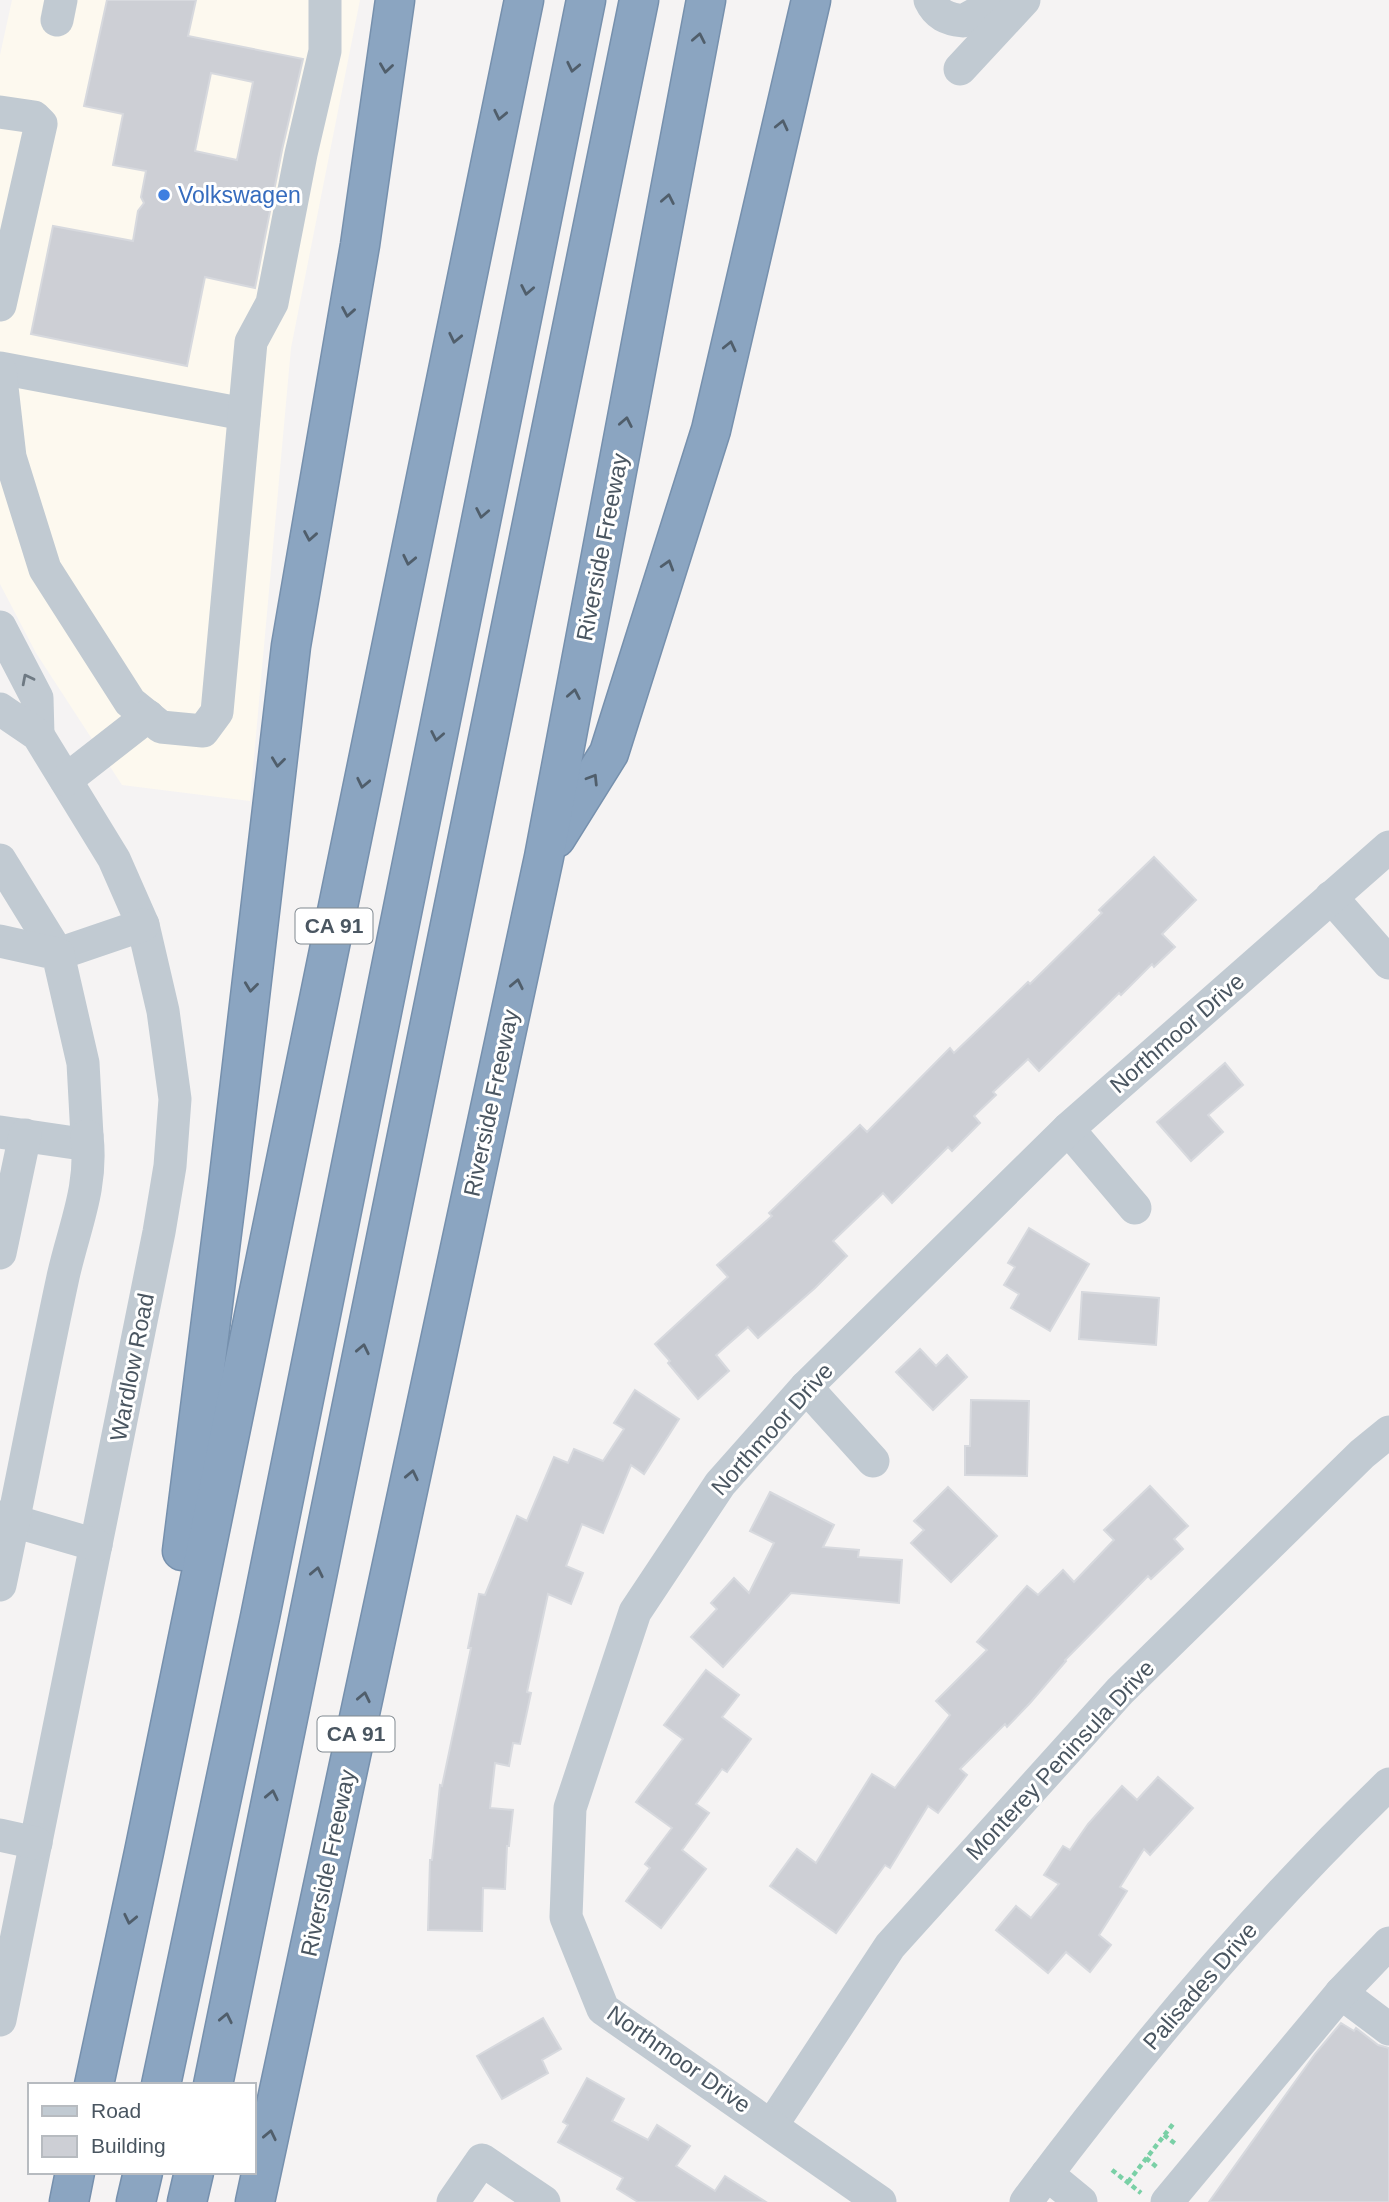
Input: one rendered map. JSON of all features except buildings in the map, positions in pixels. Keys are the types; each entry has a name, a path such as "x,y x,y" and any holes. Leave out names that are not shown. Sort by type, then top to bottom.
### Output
{"highway":[{"path":"144,1852 229,1185 291,646 360,245 395,0"},
{"name":"CA 91","path":"94,2083 524,0"},
{"path":"161,2083 260,1617 586,0"},
{"path":"213,2083 639,0"},
{"name":"Riverside Freeway","path":"255,2202 544,857 706,0"},
{"path":"544,857 609,753 702,456 811,0"},
{"path":"69,2202 75,2174"},
{"path":"136,2202 143,2174"},
{"path":"187,2202 194,2174"}],"street":[{"path":"244,414 0,369 10,457 46,569 130,702 161,727 204,732 217,712 251,342 272,303 300,154 325,51 325,0"},
{"path":"930,0 934,9 943,16 963,21 981,11 990,0"},
{"path":"960,69 1024,0"},
{"path":"0,112 34,117 41,124 0,305"},
{"path":"0,626 37,698 38,735"},
{"name":"Wardlow Road","path":"0,709 38,735 114,859 143,925 163,1011 175,1099 170,1166 159,1232 36,1843 10,1920 0,2020"},
{"path":"66,780 148,716"},
{"name":"Northmoor Drive","path":"880,2202 603,2009 566,1917 570,1808 635,1612 720,1484 806,1387 1068,1129 1389,847"},
{"path":"0,860 58,954 83,1063 90,1159 82,1213 75,1229 7,1519 0,1585"},
{"path":"1331,897 1389,963"},
{"path":"0,941 58,954 143,925"},
{"path":"1068,1129 1135,1208"},
{"path":"0,1253 12,1134 75,1143 87,1136"},
{"path":"806,1387 873,1461"},
{"name":"Monterey Peninsula Drive","path":"772,2125 890,1946 1120,1691 1362,1454 1389,1432"},
{"path":"7,1519 96,1545"},
{"name":"Palisades Drive","path":"1026,2202 1087,2120 1187,2000 1270,1906 1389,1784"},
{"path":"0,1835 36,1843"},
{"path":"1167,2202 1341,1993 1389,1943"},
{"path":"1341,1993 1389,2029"},
{"path":"453,2202 482,2160 544,2202"},
{"path":"1047,2174 1081,2202"}],"path":[{"path":"1112,2170 1129,2183 1173,2124"},
{"path":"1164,2135 1184,2150"}],"shaded area":[{"path":"12,0 360,0 291,348 250,801 122,785 36,653 0,584 0,55"}],"place":[{"name":"Volkswagen","path":"164,195"}]}
